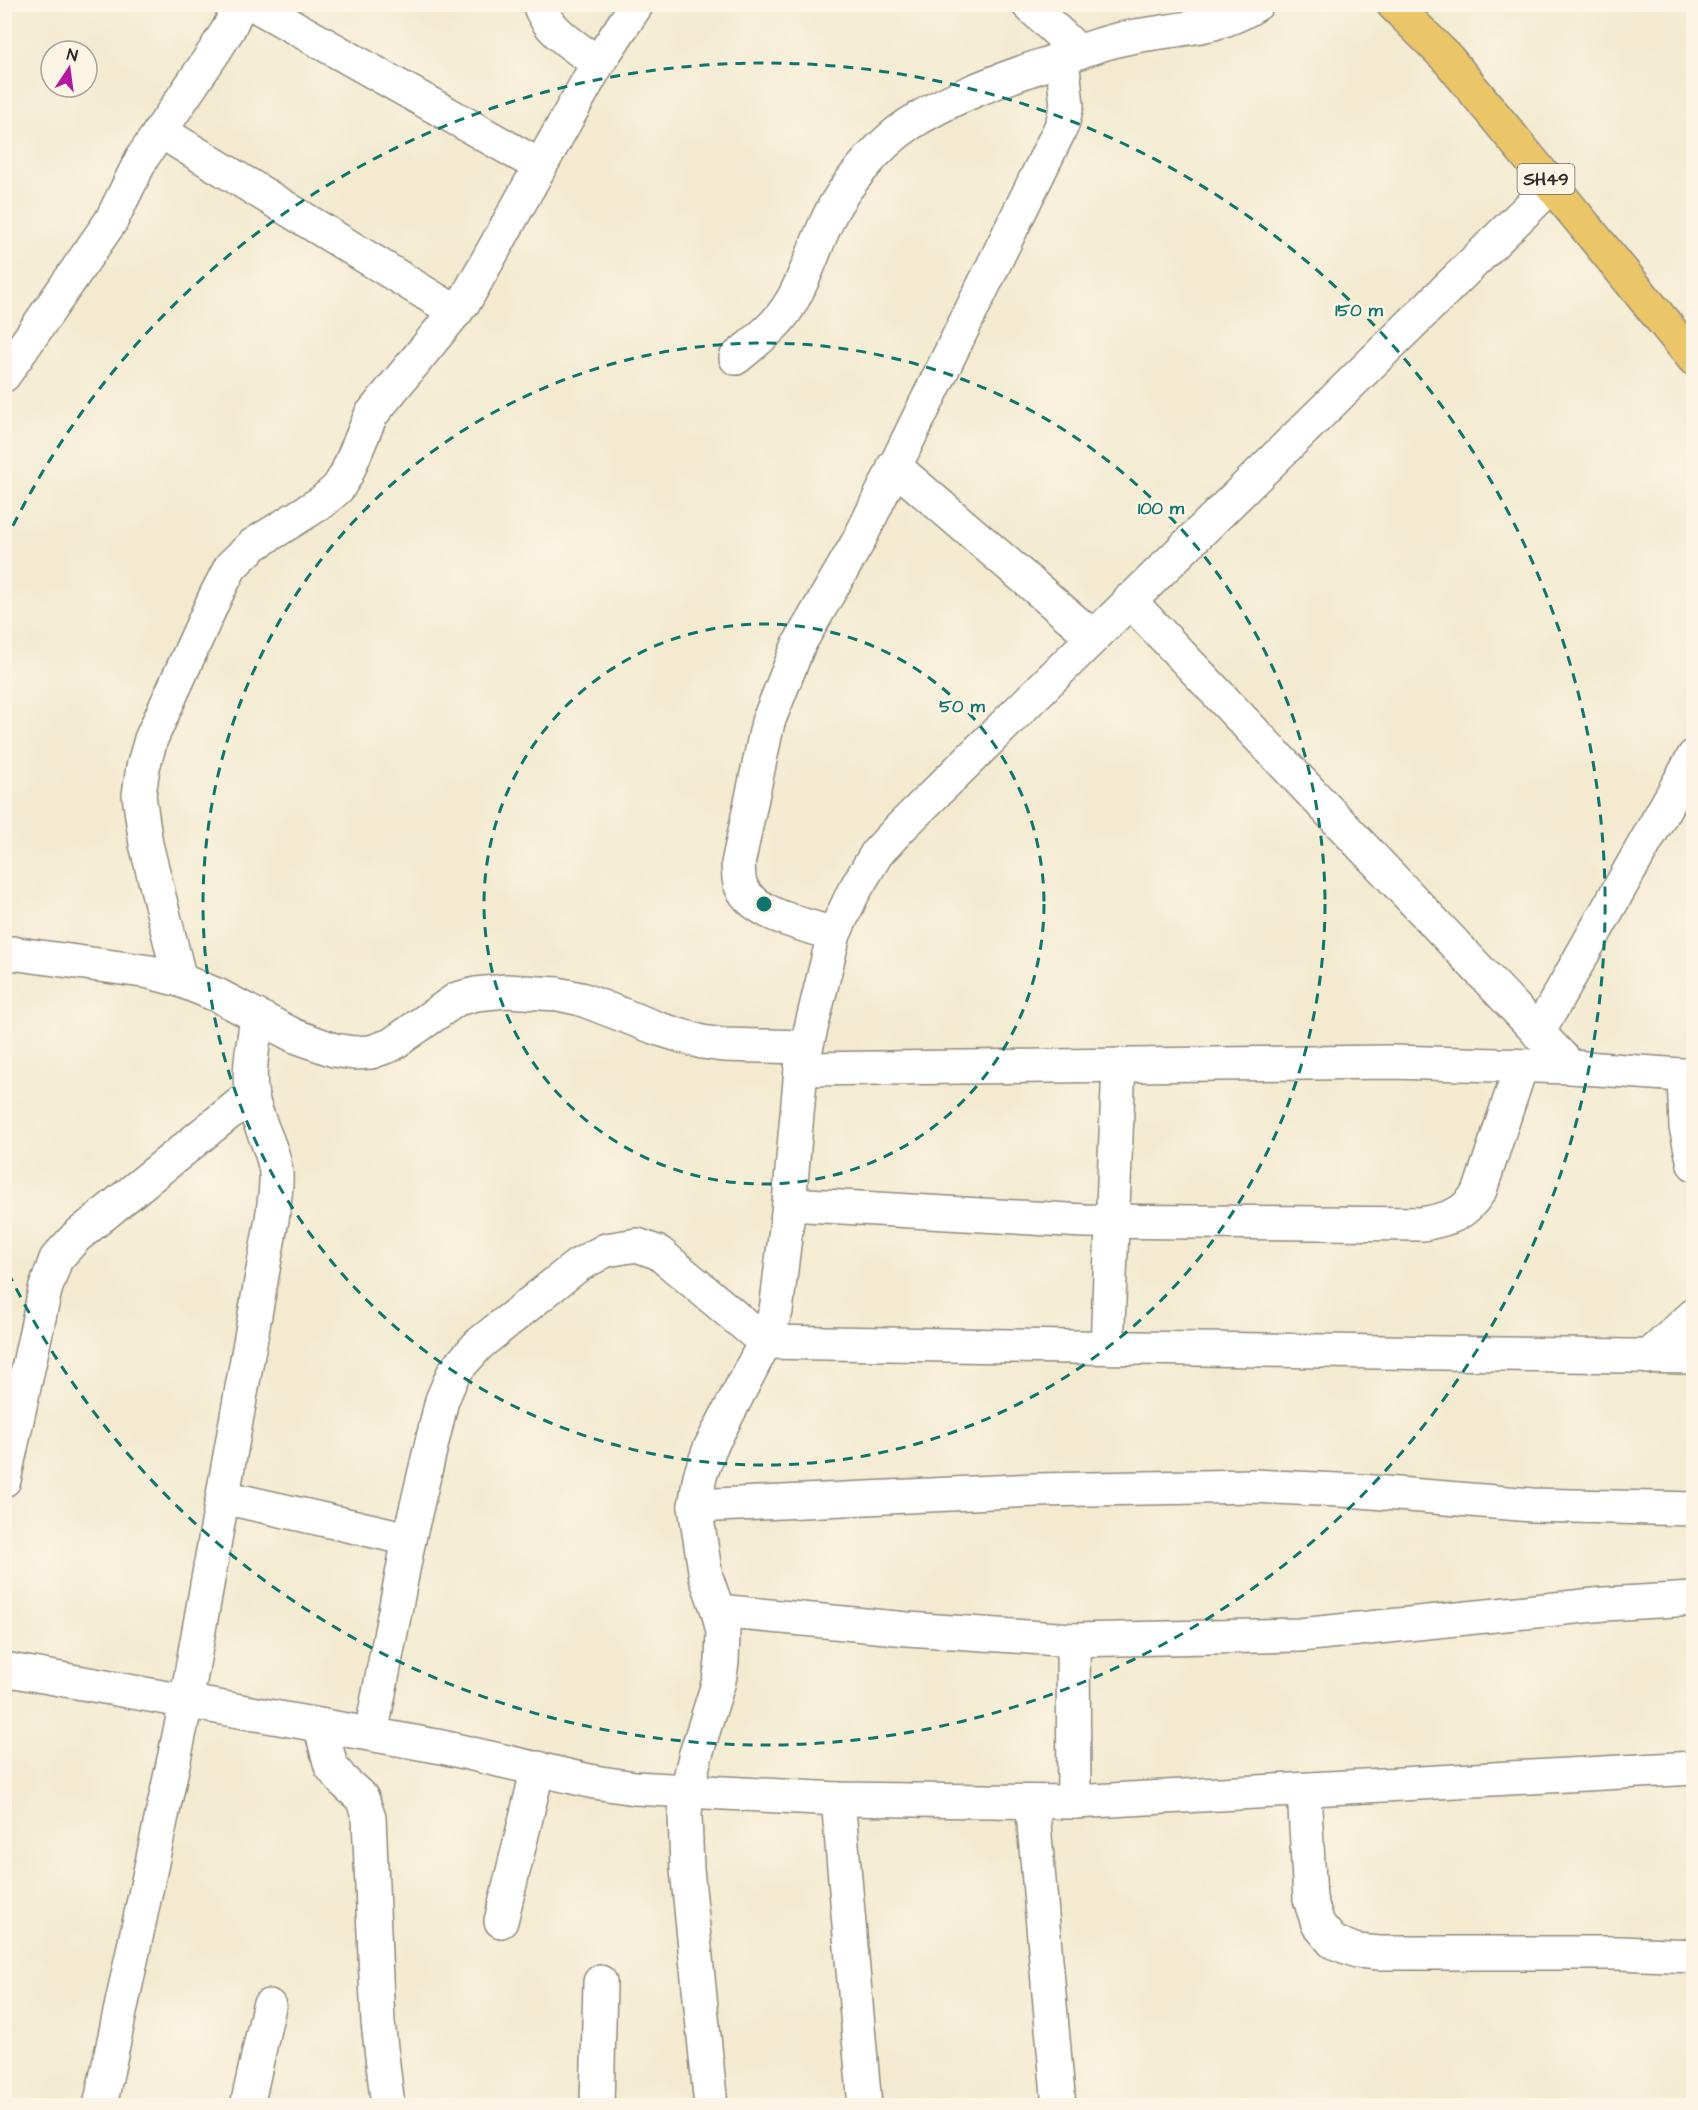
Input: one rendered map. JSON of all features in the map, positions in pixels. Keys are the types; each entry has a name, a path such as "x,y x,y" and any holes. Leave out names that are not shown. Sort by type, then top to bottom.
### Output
{"main road":[{"name":"SH49","path":"1393,4 1448,59 1694,359"}],"street":[{"path":"4,375 111,221 142,158 214,52 240,4"},
{"path":"252,4 540,166"},
{"path":"539,4 543,16 561,36 598,63"},
{"path":"180,980 142,823 139,795 143,767 151,739 231,566 253,545 322,502 338,488 346,475 371,415 466,299 598,63 637,4"},
{"path":"834,934 768,912 751,902 740,884 738,864 761,750 783,680 799,644 844,569 1062,125 1067,105 1071,55 1028,4"},
{"path":"736,358 776,323 790,304 827,219 842,195 883,144 907,125 966,93 1071,55 1130,37 1218,24 1241,15 1257,4"},
{"path":"160,131 456,312"},
{"path":"711,2106 687,1869 685,1815 687,1791 723,1662 723,1632 706,1577 695,1506 700,1476 711,1448 765,1342 776,1311 804,1058 834,934 853,893 877,853 901,826 1551,186"},
{"path":"894,466 1093,637"},
{"path":"1129,600 1571,1067"},
{"path":"1538,1033 1694,756"},
{"path":"4,952 150,972 180,980 219,996 295,1036 334,1050 354,1053 371,1052 391,1045 409,1035 457,999 476,994 506,991 533,992 581,999 659,1029 702,1042 804,1058 1119,1065 1392,1062 1571,1067 1689,1075 1686,1127 1694,1164"},
{"path":"100,2106 186,1703 272,1219 276,1171 258,1121 252,1095 250,1070 257,1017"},
{"path":"1107,1347 1119,1065"},
{"path":"789,1204 1113,1221 1422,1224 1445,1220 1461,1213 1472,1203 1480,1190 1521,1066"},
{"path":"4,1480 45,1290 56,1259 76,1237 252,1095"},
{"path":"371,1734 409,1539 442,1400 454,1372 479,1344 577,1266 606,1250 637,1245 659,1253 765,1342 1694,1357"},
{"path":"1648,1357 1694,1315"},
{"path":"695,1506 1036,1490 1254,1486 1350,1490 1554,1506 1694,1509"},
{"path":"223,1497 409,1539"},
{"path":"718,1611 907,1629 1073,1640 1300,1635 1604,1604 1694,1599"},
{"path":"1073,1640 1074,1802"},
{"path":"4,1669 371,1734 634,1788 838,1798 1074,1802 1694,1768"},
{"path":"320,1725 331,1766 342,1780 362,1798 369,1818 378,2023 388,2106"},
{"path":"501,1921 538,1768"},
{"path":"1304,1790 1310,1899 1318,1924 1333,1942 1357,1951 1380,1953 1619,1953 1694,1956"},
{"path":"838,1798 866,2106"},
{"path":"1032,1802 1059,2106"},
{"path":"597,2106 600,1982"},
{"path":"247,2106 269,2006"}]}
